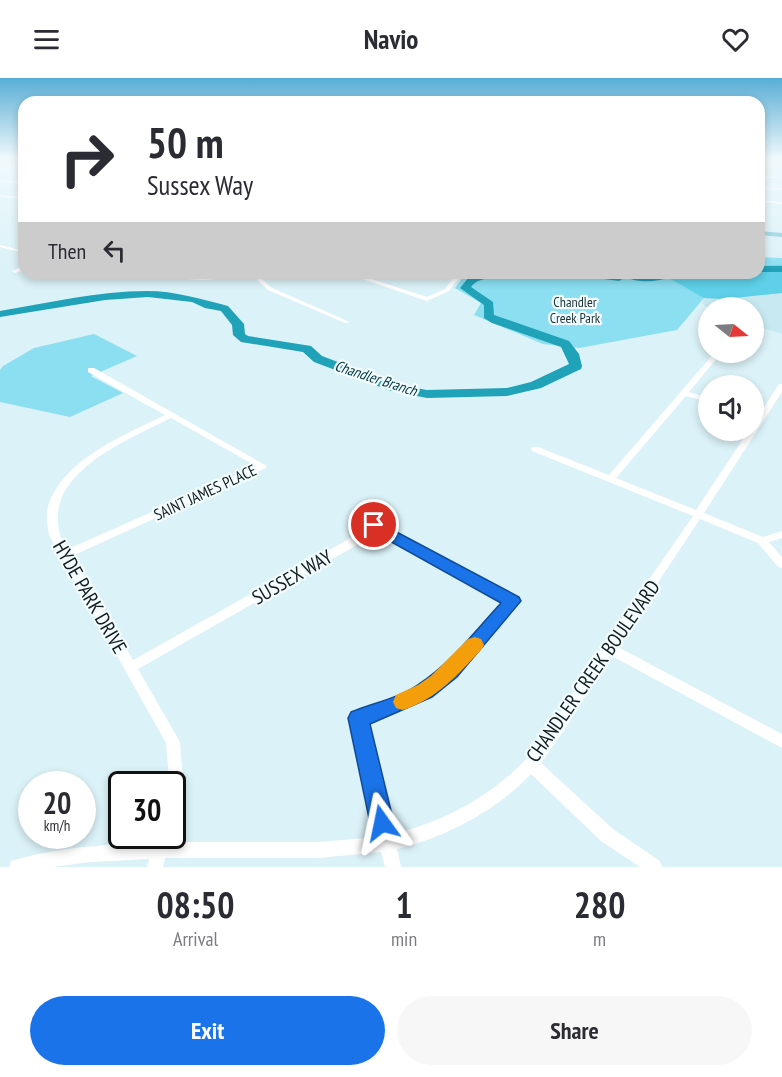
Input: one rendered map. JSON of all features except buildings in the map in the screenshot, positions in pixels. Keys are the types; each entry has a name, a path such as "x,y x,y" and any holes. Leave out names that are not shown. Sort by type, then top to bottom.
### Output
{"main road":[{"path":"765,234 782,235"}],"street":[{"path":"0,196 18,198"},
{"path":"765,202 782,203"},
{"path":"0,246 18,250"},
{"path":"12,249 18,248"},
{"path":"260,279 270,289 347,322"},
{"path":"366,279 427,299 447,290 455,279"},
{"path":"611,478 710,363"},
{"name":"SAINT JAMES PLACE","path":"66,554 263,466 91,370"},
{"name":"CHANDLER CREEK BOULEVARD","path":"764,407 782,386"},
{"path":"685,393 698,397"},
{"name":"HYDE PARK DRIVE","path":"171,415 91,458 61,488 51,517 54,537 66,554 173,742 175,771"},
{"name":"CHANDLER CREEK BOULEVARD","path":"17,867 66,857 159,851 319,850 386,843 420,833 473,808 511,783 531,764 608,648 658,578 746,441"},
{"path":"535,449 762,541 782,564"},
{"name":"SUSSEX WAY","path":"131,667 351,543 374,525 512,601 450,671 425,691 381,711 358,718 386,843"},
{"path":"762,541 782,534"},
{"path":"608,648 782,741"},
{"path":"531,764 607,835 654,867"},
{"path":"386,843 393,867"}],"shaded area":[{"path":"782,265 782,293 743,297 702,297 671,279 765,279 765,266"},
{"path":"782,293 782,334 764,328 764,297 743,297"}],"green space":[{"name":"Chandler Creek Park","path":"765,257 782,258 782,293 743,297 698,297 698,305 677,330 579,348 543,344 474,315 481,303 455,288 462,279 765,279"},
{"path":"94,334 137,356 91,376 123,393 70,417 0,402 0,370 3,366 34,348"}],"waterway":[{"name":"Chandler Branch","path":"765,269 782,269"},
{"name":"Chandler Branch","path":"0,314 105,297 148,294 194,299 209,306 224,308 238,324 239,335 245,339 307,349 318,359 396,388 427,394 507,392 536,385 576,366 574,357 565,344 496,321 488,316 489,304 465,288 473,279"}],"slow traffic":[{"path":"403,702 425,691 438,681 475,645"}],"route":[{"path":"374,525 512,601 503,614 450,671 425,691 381,711 358,718 382,823"}]}
